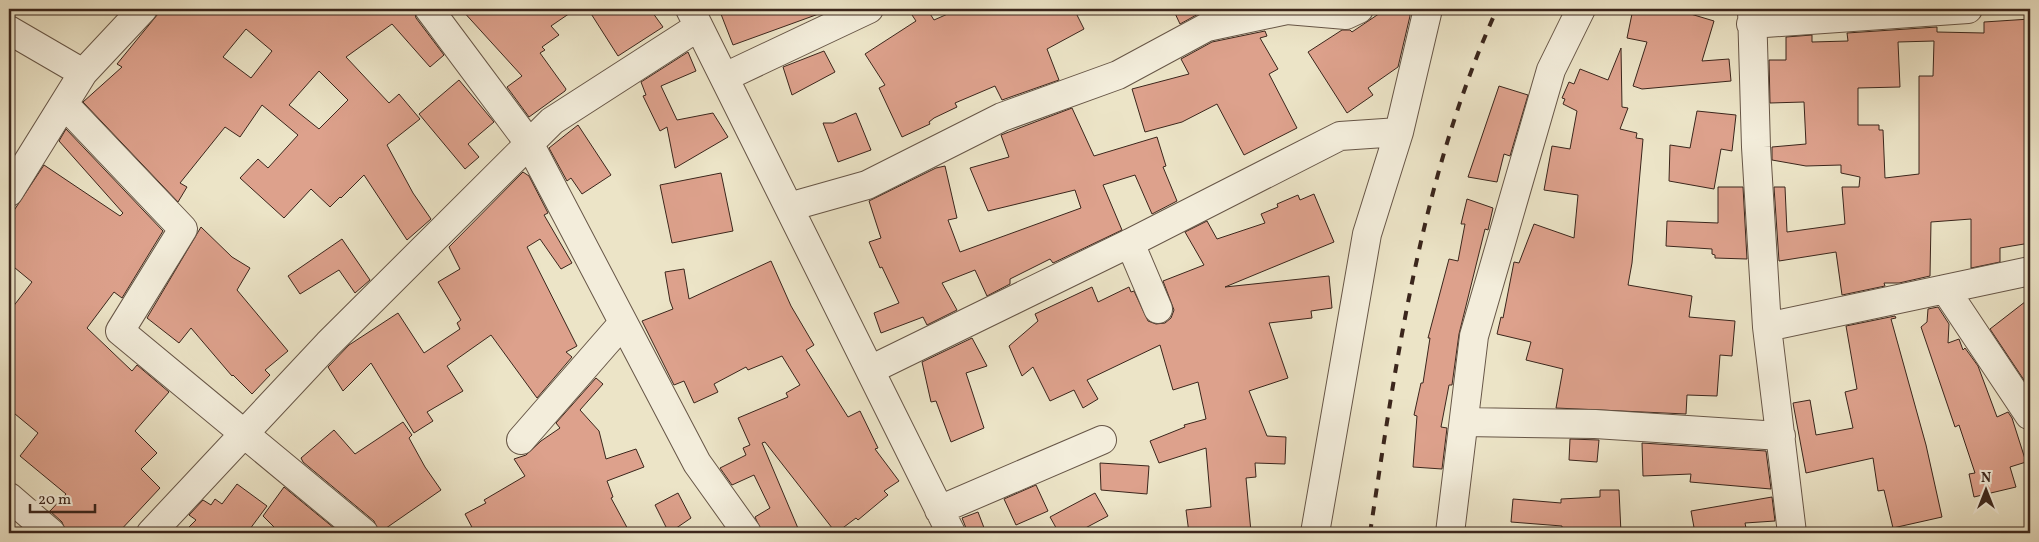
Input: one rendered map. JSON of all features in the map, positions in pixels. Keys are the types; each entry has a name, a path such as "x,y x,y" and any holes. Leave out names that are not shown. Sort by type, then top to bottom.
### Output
{"street":[{"path":"9,192 83,72 143,9"},
{"path":"429,9 529,143 697,463 747,533"},
{"path":"725,77 869,9"},
{"path":"789,207 868,184 1002,116 1118,75 1207,27 1287,10 1346,15 1359,9"},
{"path":"1315,533 1367,234 1399,132 1428,9"},
{"path":"1450,533 1474,336 1551,70 1581,9"},
{"path":"1792,533 1767,327 1751,16 1968,9"},
{"path":"151,533 328,344 552,121 694,18 870,370 943,526 1102,440"},
{"path":"9,30 83,72"},
{"path":"64,104 183,229 120,331 364,533"},
{"path":"870,370 1130,243 1340,136 1399,132"},
{"path":"1130,243 1158,309"},
{"path":"1767,327 2030,271"},
{"path":"1945,289 2029,415"},
{"path":"521,440 624,323"},
{"path":"1464,422 1595,424 1781,436"},
{"path":"9,497 51,533"}],"building":[{"path":"162,9 414,9 416,18 444,55 430,67 392,24 346,57 389,103 399,94 420,119 387,145 413,193 431,219 407,240 364,175 330,207 311,189 284,218 240,178 258,159 268,168 298,135 262,105 240,137 225,127 180,183 187,187 178,202 83,102 122,67 117,64","holes":["246,29 272,51 251,78 223,57","319,71 348,100 319,129 289,105"]},
{"path":"461,9 576,9 551,26 559,35 542,47 545,50 540,53 566,89 565,91 529,117 507,87 522,76"},
{"path":"588,9 650,9 663,27 618,56"},
{"path":"719,9 824,9 824,12 733,45"},
{"path":"908,9 927,9 934,20 959,9 1074,9 1084,29 1047,49 1059,80 1002,100 995,86 955,103 957,107 934,118 929,122 930,124 902,137 879,88 885,85 865,54 916,21"},
{"path":"1173,9 1218,9 1200,13 1180,24"},
{"path":"1386,9 1409,9 1410,16 1398,67 1368,88 1373,95 1347,113 1308,52 1342,30 1350,30 1352,32"},
{"path":"1633,9 1674,9 1714,21 1702,61 1729,59 1731,81 1642,89 1633,86 1647,42 1627,38"},
{"path":"2030,19 2030,243 2000,248 2000,262 1971,268 1971,219 1931,222 1930,276 1899,283 1884,283 1885,286 1842,295 1836,252 1779,261 1774,187 1785,187 1787,232 1845,224 1842,187 1859,187 1860,177 1841,173 1841,165 1806,166 1772,160 1772,147 1806,144 1804,102 1770,103 1769,60 1786,60 1786,37 1812,35 1812,42 1848,41 1847,33 1937,27 1937,32 1984,33 1984,22","holes":["1934,41 1933,76 1919,76 1919,174 1885,178 1883,130 1879,130 1879,125 1858,125 1858,88 1900,87 1898,42"]},
{"path":"1265,31 1267,36 1260,38 1278,69 1269,74 1297,128 1244,155 1217,104 1182,122 1145,132 1132,89 1189,74 1181,59 1212,42"},
{"path":"1621,48 1622,107 1628,108 1620,129 1637,133 1636,138 1643,139 1632,263 1628,285 1692,296 1689,317 1735,321 1732,356 1720,355 1717,396 1687,395 1686,414 1556,408 1563,369 1526,360 1531,342 1497,334 1501,317 1503,318 1514,262 1519,263 1534,224 1574,238 1578,195 1544,190 1552,146 1570,149 1577,111 1563,104 1565,99 1562,98 1569,82 1574,84 1580,69 1608,80"},
{"path":"824,51 835,72 792,95 783,67"},
{"path":"688,52 696,71 661,86 677,120 713,113 728,137 675,168 667,127 660,131 643,96 646,95 641,82"},
{"path":"459,80 494,122 468,144 479,157 465,169 419,114"},
{"path":"1499,86 1528,95 1510,156 1504,154 1497,182 1468,177"},
{"path":"1072,108 1094,156 1157,137 1166,166 1163,167 1177,201 1152,214 1135,175 1103,185 1122,230 1053,263 1050,259 1010,279 1010,284 987,296 975,270 942,283 957,310 927,325 923,317 881,333 874,313 899,303 882,267 880,268 869,242 881,238 869,201 936,168 945,166 957,218 948,220 960,252 1081,208 1075,190 988,211 970,168 1009,157 1001,135"},
{"path":"1697,111 1736,115 1732,151 1721,149 1714,189 1669,181 1670,145 1690,148"},
{"path":"856,113 871,150 838,162 823,123 833,123"},
{"path":"578,125 611,175 582,194 571,178 567,181 549,148"},
{"path":"66,129 163,231 122,298 114,292 87,328 132,371 137,365 169,392 135,431 157,453 141,469 160,488 118,533 66,533 62,522 50,511 66,494 20,456 38,433 9,409 9,312 32,282 9,263 9,218 44,165 120,216 123,213 59,141"},
{"path":"523,172 529,176 548,213 544,215 572,263 561,269 540,239 527,247 577,346 566,352 572,357 537,398 491,335 447,366 463,391 427,412 433,421 414,433 371,363 343,391 328,367 349,345 398,313 424,353 460,329 457,323 461,320 438,282 460,269 449,247"},
{"path":"721,173 733,231 672,243 660,185"},
{"path":"1718,187 1743,187 1747,259 1715,258 1715,255 1712,254 1712,249 1666,246 1667,221 1718,223"},
{"path":"1314,194 1334,242 1225,287 1329,276 1332,308 1311,311 1312,318 1269,323 1288,378 1249,391 1267,436 1286,437 1285,464 1255,463 1256,477 1246,478 1251,532 1189,533 1186,510 1211,507 1206,448 1159,463 1150,441 1185,427 1184,425 1206,419 1198,382 1173,390 1160,345 1087,380 1098,399 1083,408 1074,390 1050,401 1033,367 1022,376 1009,346 1038,321 1035,314 1092,287 1098,302 1129,287 1131,292 1134,291 1148,321 1156,324 1165,323 1171,318 1174,310 1163,281 1204,265 1185,232 1207,221 1217,239 1265,223 1261,214 1278,207 1277,204 1298,195 1300,200"},
{"path":"1467,199 1493,208 1488,230 1485,229 1459,334 1452,385 1449,385 1441,427 1447,428 1442,469 1413,467 1417,416 1414,415 1421,383 1423,383 1430,338 1428,338 1449,259 1458,261 1465,224 1461,224"},
{"path":"201,227 232,257 250,268 237,290 288,351 265,370 270,375 252,394 232,376 191,328 179,343 147,318"},
{"path":"342,239 370,280 355,293 339,270 300,294 288,276"},
{"path":"771,261 791,306 814,345 806,350 848,417 860,411 878,448 875,449 899,481 884,491 888,495 858,520 856,518 836,533 765,442 762,443 800,533 762,533 755,517 770,508 754,475 732,485 720,468 746,455 743,448 750,445 738,418 788,397 786,393 800,385 782,356 748,370 746,367 714,384 718,392 694,403 684,381 674,385 642,321 673,309 665,272 684,269 689,299"},
{"path":"2030,298 2030,389 1990,329"},
{"path":"1938,307 1949,324 1948,343 1959,339 1963,350 1965,348 1978,366 1997,417 2008,412 2012,418 2026,462 2010,467 2016,487 1974,497 1969,474 1975,473 1959,425 1955,427 1921,327 1927,322 1928,309"},
{"path":"1895,316 1896,318 1891,319 1926,445 1942,517 1893,528 1884,490 1878,491 1873,458 1806,473 1793,403 1810,400 1816,435 1853,428 1845,392 1857,389 1846,326"},
{"path":"972,338 987,366 966,373 984,428 951,442 936,401 931,402 922,362"},
{"path":"596,378 603,384 580,410 599,431 606,459 636,449 644,467 607,481 613,497 611,498 630,533 475,533 465,514 486,503 484,500 525,476 514,459 526,455 541,441 560,428 556,423"},
{"path":"403,422 412,435 409,438 425,467 441,490 379,533 374,521 303,462 301,458 334,430 355,454"},
{"path":"1570,439 1599,440 1597,462 1569,460"},
{"path":"1642,443 1766,451 1771,489 1690,482 1691,474 1643,476"},
{"path":"1100,463 1149,466 1147,494 1101,490"},
{"path":"237,484 267,506 247,533 183,533 196,520 189,515 203,500 211,505 215,499 222,504"},
{"path":"1036,485 1048,511 1016,525 1004,499"},
{"path":"284,487 340,533 280,533 263,516"},
{"path":"1600,490 1619,490 1621,533 1562,533 1562,526 1511,522 1513,499 1561,503 1561,499 1600,497"},
{"path":"678,493 691,518 669,533 655,505"},
{"path":"1095,493 1108,516 1076,533 1059,533 1050,517"},
{"path":"1772,497 1775,521 1745,523 1747,533 1695,533 1691,511"},
{"path":"978,512 986,533 968,533 962,518"}],"railway":[{"path":"1370,533 1402,332 1415,266 1449,135 1471,72 1497,9"}]}
